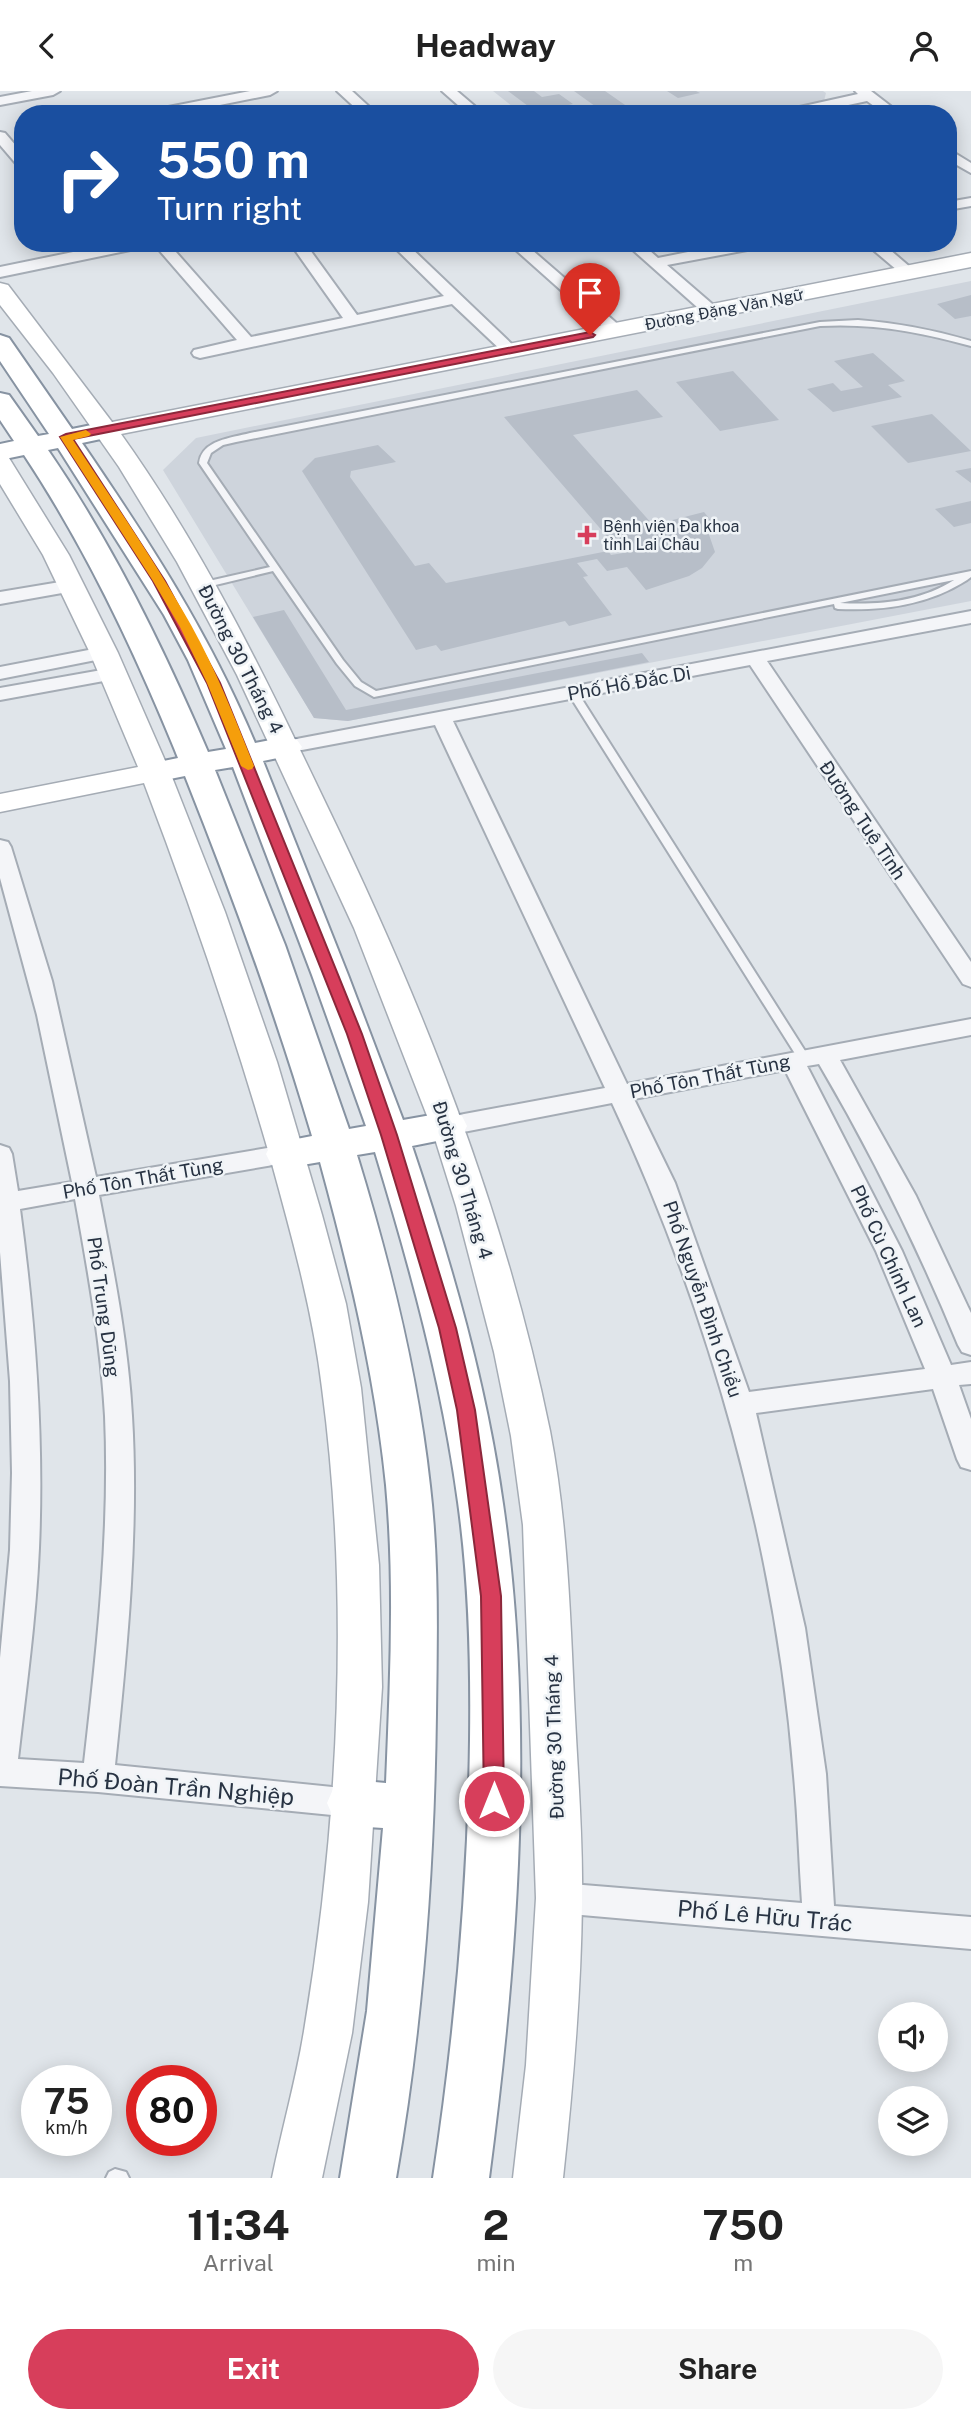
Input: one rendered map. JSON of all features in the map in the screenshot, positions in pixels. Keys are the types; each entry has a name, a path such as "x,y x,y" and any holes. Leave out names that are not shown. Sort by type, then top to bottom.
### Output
{"highway":[{"name":"Đường 30 Tháng 4","path":"0,343 18,461 159,581 214,683 354,1034 389,1135 447,1328 466,1410 491,1596 494,1825 489,1930 473,2097 461,2178"},
{"name":"Đường 30 Tháng 4","path":"0,401 18,461 72,507 117,589 166,688 291,1006 335,1144 374,1291 405,1456 415,1610 410,1807 404,1912 395,2017 368,2178"},
{"path":"18,461 106,430"},
{"path":"155,772 286,747"},
{"path":"285,1154 448,1126"},
{"path":"352,1803 410,1807"}],"street":[{"path":"0,94 5,91"},
{"path":"0,101 53,91"},
{"path":"216,105 244,101 270,91"},
{"path":"344,91 360,105"},
{"path":"449,91 466,105"},
{"path":"820,105 865,93 882,105"},
{"path":"0,272 78,252"},
{"path":"168,252 248,343"},
{"path":"304,252 353,321"},
{"path":"407,252 510,350"},
{"path":"525,252 615,330"},
{"path":"642,252 712,312"},
{"path":"655,263 711,252"},
{"path":"883,252 909,273"},
{"name":"Đường Đặng Văn Ngữ","path":"106,430 971,260"},
{"name":"Đường 30 Tháng 4","path":"0,290 106,430 158,507 203,586 286,747 370,928 448,1126 474,1206 507,1329 531,1436 550,1618 559,1898 551,2065 538,2178"},
{"path":"200,353 456,298"},
{"name":"Đường 30 Tháng 4","path":"18,461 155,772 232,975 260,1062 327,1304 342,1388 358,1565 360,1687 345,1902 328,2033 298,2178"},
{"path":"0,598 72,586"},
{"name":"Phố Hồ Đắc Di","path":"286,747 971,617"},
{"name":"Đường Tuệ Tĩnh","path":"756,659 971,979"},
{"path":"0,673 108,664"},
{"path":"0,694 108,664"},
{"name":"Phố Nguyễn Đình Chiểu","path":"442,719 662,1183 740,1404 767,1515 790,1628 810,1774 819,1921"},
{"path":"0,803 155,772"},
{"name":"Phố Trung Dũng","path":"0,847 35,961 86,1188 105,1301 118,1411 118,1514 113,1643 99,1778"},
{"name":"Phố Tôn Thất Tùng","path":"448,1126 971,1027"},
{"name":"Phố Cù Chính Lan","path":"806,1057 864,1118 902,1189 942,1274 971,1345"},
{"name":"Phố Cù Chính Lan","path":"806,1057 848,1168 902,1280 942,1376 971,1459"},
{"path":"0,1154 25,1412 26,1519 17,1632 0,1772"},
{"name":"Phố Tôn Thất Tùng","path":"4,1203 285,1154"},
{"path":"740,1404 971,1373"},
{"name":"Phố Đoàn Trần Nghiệp","path":"0,1772 99,1778 352,1803"},
{"name":"Phố Lê Hữu Trác","path":"559,1898 971,1933"}],"lane":[{"path":"970,344 887,325 853,322 820,324 412,402 250,436 204,452 203,463 340,662 358,684 374,694 971,574"},
{"path":"203,586 276,568"},
{"path":"573,693 806,1057"}],"shaded area":[{"path":"493,91 826,93 824,101 806,105 511,105"},
{"name":"Bệnh viện Đa khoa tỉnh Lai Châu","path":"971,281 971,601 348,721 314,718 163,470 196,438"}],"building":[{"path":"508,91 534,91 542,97 559,94 573,104 568,105 527,105"},
{"path":"574,91 605,91 625,105 593,105"},
{"path":"667,91 696,91 700,93 678,98"},
{"path":"971,295 971,316 955,319 937,304"},
{"path":"873,353 905,381 888,385 902,397 833,412 807,389 833,383 841,391 863,387 834,361"},
{"path":"733,371 779,420 720,431 676,382"},
{"path":"637,390 663,417 573,435 653,525 704,512 717,528 707,529 715,552 702,568 689,576 646,590 627,567 607,571 597,559 577,563 588,576 583,577 612,615 569,626 565,621 441,651 436,645 416,650 302,471 315,458 378,445 396,462 351,471 350,477 415,566 429,563 446,583 608,551 611,555 629,552 625,546 617,548 504,417"},
{"path":"932,414 971,451 908,463 871,426"},
{"path":"971,468 971,483 955,471"},
{"path":"971,501 971,523 954,527 935,509"},
{"path":"284,610 346,710 642,653 649,662 348,721 314,718 253,617"}],"slow traffic":[{"path":"86,434 66,437 186,627 214,683 248,766"}],"place":[{"name":"Bệnh viện Đa khoa tỉnh Lai Châu","path":"587,535"}],"route":[{"path":"494,1801 491,1596 466,1410 447,1328 389,1135 354,1034 214,683 159,581 66,437 590,335"}]}
